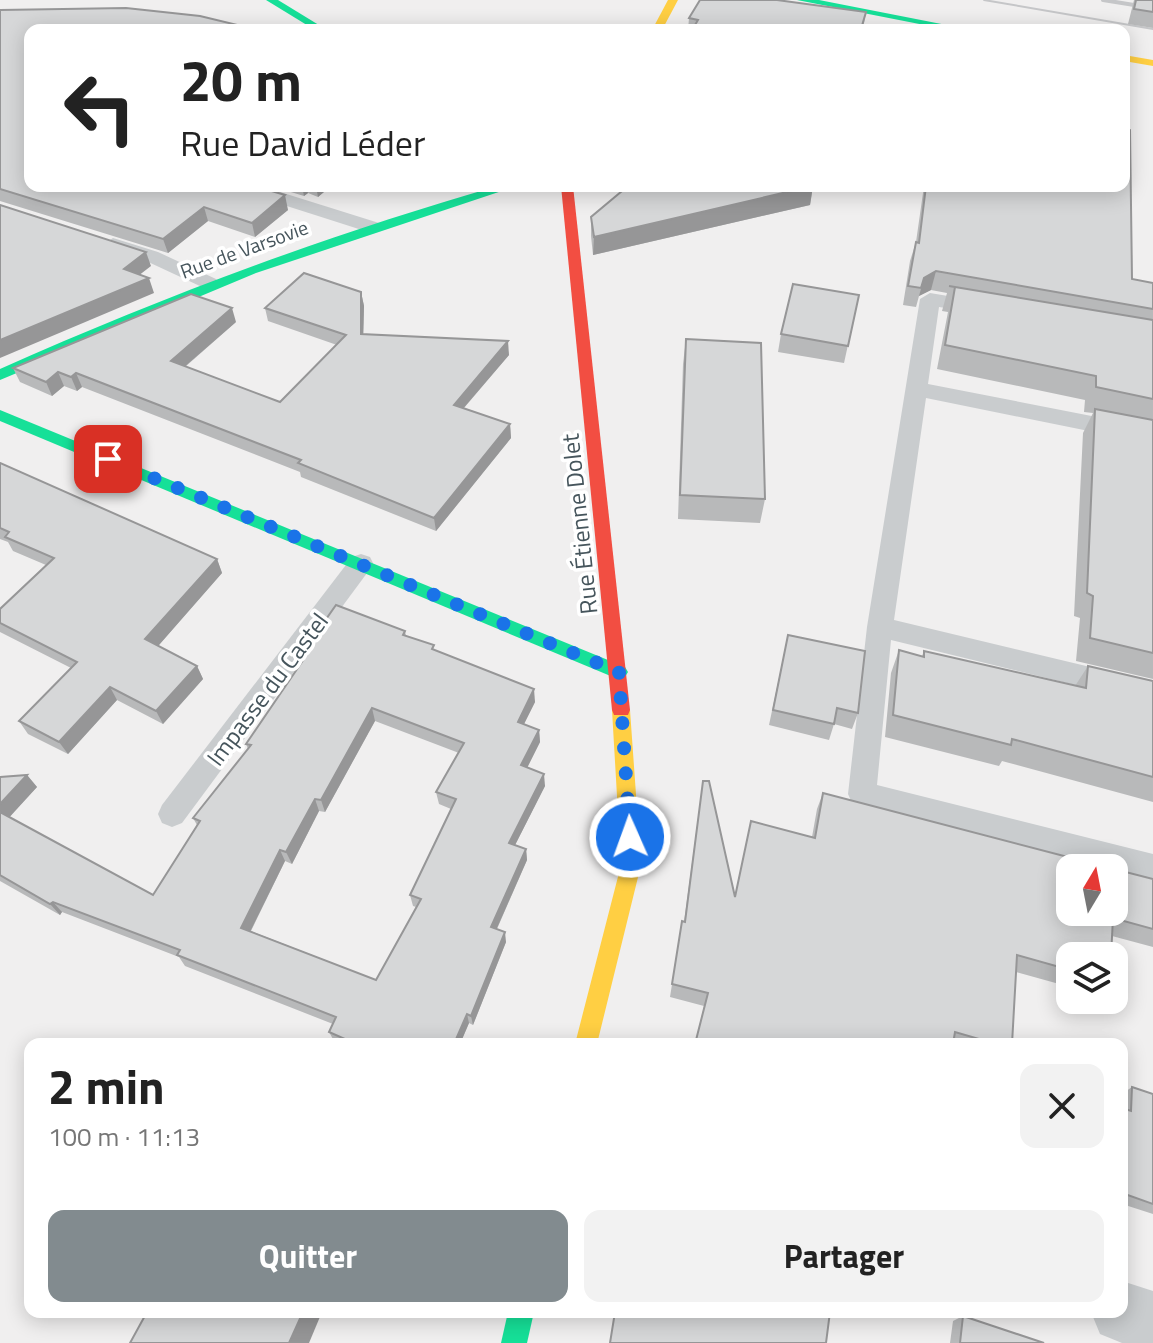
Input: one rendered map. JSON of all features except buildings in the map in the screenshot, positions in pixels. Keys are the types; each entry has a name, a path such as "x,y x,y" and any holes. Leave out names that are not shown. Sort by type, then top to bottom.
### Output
{"street":[{"path":"271,0 312,24"},
{"path":"660,24 673,0"},
{"path":"802,0 934,24"},
{"path":"1130,59 1153,63"},
{"name":"Rue de Varsovie","path":"0,375 104,326 209,283 372,227 491,192"},
{"name":"Rue Étienne Dolet","path":"568,192 619,672 631,865 588,1038"},
{"path":"0,415 619,672"},
{"path":"1128,1314 1153,1322"},
{"path":"514,1343 520,1318"}],"lane":[{"path":"262,192 372,227"},
{"path":"92,237 151,256 209,283"},
{"path":"1004,312 930,299 880,627 862,794 1153,867"},
{"path":"917,389 1153,436"},
{"name":"Impasse du Castel","path":"172,814 361,563"},
{"path":"880,627 1153,693"}],"tram line":[{"path":"984,0 1124,24"},
{"path":"1130,25 1153,29"}],"railway":[{"path":"1103,0 1153,8"}],"traffic: fast":[{"path":"271,0 312,24"},
{"path":"802,0 934,24"},
{"path":"0,375 125,320 252,270 490,192"},
{"path":"0,415 619,672"},
{"path":"514,1343 520,1318"}],"traffic: slow":[{"path":"660,24 673,0"},
{"path":"1130,59 1153,63"},
{"path":"588,1038 631,865 621,710"}],"traffic: jam":[{"path":"568,192 621,710"}],"route":[{"path":"108,459 619,672 630,837"}]}
